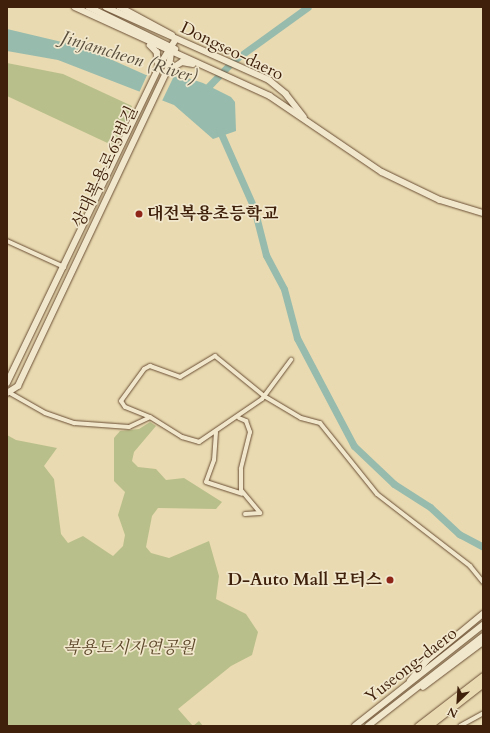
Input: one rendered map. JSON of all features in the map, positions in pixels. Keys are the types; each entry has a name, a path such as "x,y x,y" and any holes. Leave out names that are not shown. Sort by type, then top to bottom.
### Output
{"highway":[{"path":"418,726 483,676"},
{"path":"428,726 483,683"}],"street":[{"path":"75,7 139,38 171,50 176,39 163,28 120,7"},
{"name":"Dongseo-daero","path":"89,7 188,60 282,103 310,125 388,176 440,200 483,213"},
{"name":"Dongseo-daero","path":"106,7 269,80 286,94 310,125"},
{"path":"139,38 157,52 159,65"},
{"name":"상대복용로65번길","path":"7,383 60,278 142,105 159,65 171,50"},
{"name":"상대복용로65번길","path":"9,393 18,386 167,69 171,50"},
{"path":"167,69 182,62 202,66"},
{"path":"7,241 64,268"},
{"path":"291,360 264,396 239,418 204,440 194,442 150,417 125,407 121,401 144,369 150,366 180,377 211,355 264,396 301,418 320,423 377,494 470,566 483,582"},
{"path":"9,393 45,413 74,423 129,427 150,417"},
{"path":"239,418 246,421 250,432 241,469 242,494"},
{"path":"216,432 214,460 206,482 242,494 260,513 246,514"},
{"path":"407,686 426,661 483,614"},
{"name":"Yuseong-daero","path":"355,726 483,625"},
{"name":"Yuseong-daero","path":"368,726 483,636"},
{"path":"405,697 436,679 483,642"},
{"path":"460,726 483,713"}],"green space":[{"path":"7,63 63,74 132,106 116,147 7,96"},
{"name":"복용도시자연공원","path":"150,422 156,426 134,452 132,461 138,467 156,469 166,480 184,478 222,502 216,509 158,508 152,516 146,547 151,553 169,558 209,541 219,576 216,599 246,614 258,632 252,655 231,666 178,709 193,726 7,726 7,435 16,440 57,448 44,466 54,479 61,534 68,543 83,536 113,556 123,546 125,535 118,515 125,492 114,481 114,438 120,431 139,429"},
{"path":"199,721 203,726 193,726"}],"shaded area":[{"path":"7,29 83,47 146,75 185,77 203,83 231,97 235,102 236,131 213,139 174,105 58,60 7,51"}],"pier":[{"path":"148,73 174,76 161,103 138,95"}],"waterway":[{"name":"Jinjamcheon (River)","path":"203,92 233,61 308,7"},
{"path":"219,129 254,208 266,255 284,289 297,338 354,446 394,484 430,507 459,534 483,547"}],"place":[{"name":"대전복용초등학교","path":"139,214"},
{"name":"D-Auto Mall 모터스","path":"390,580"}]}
